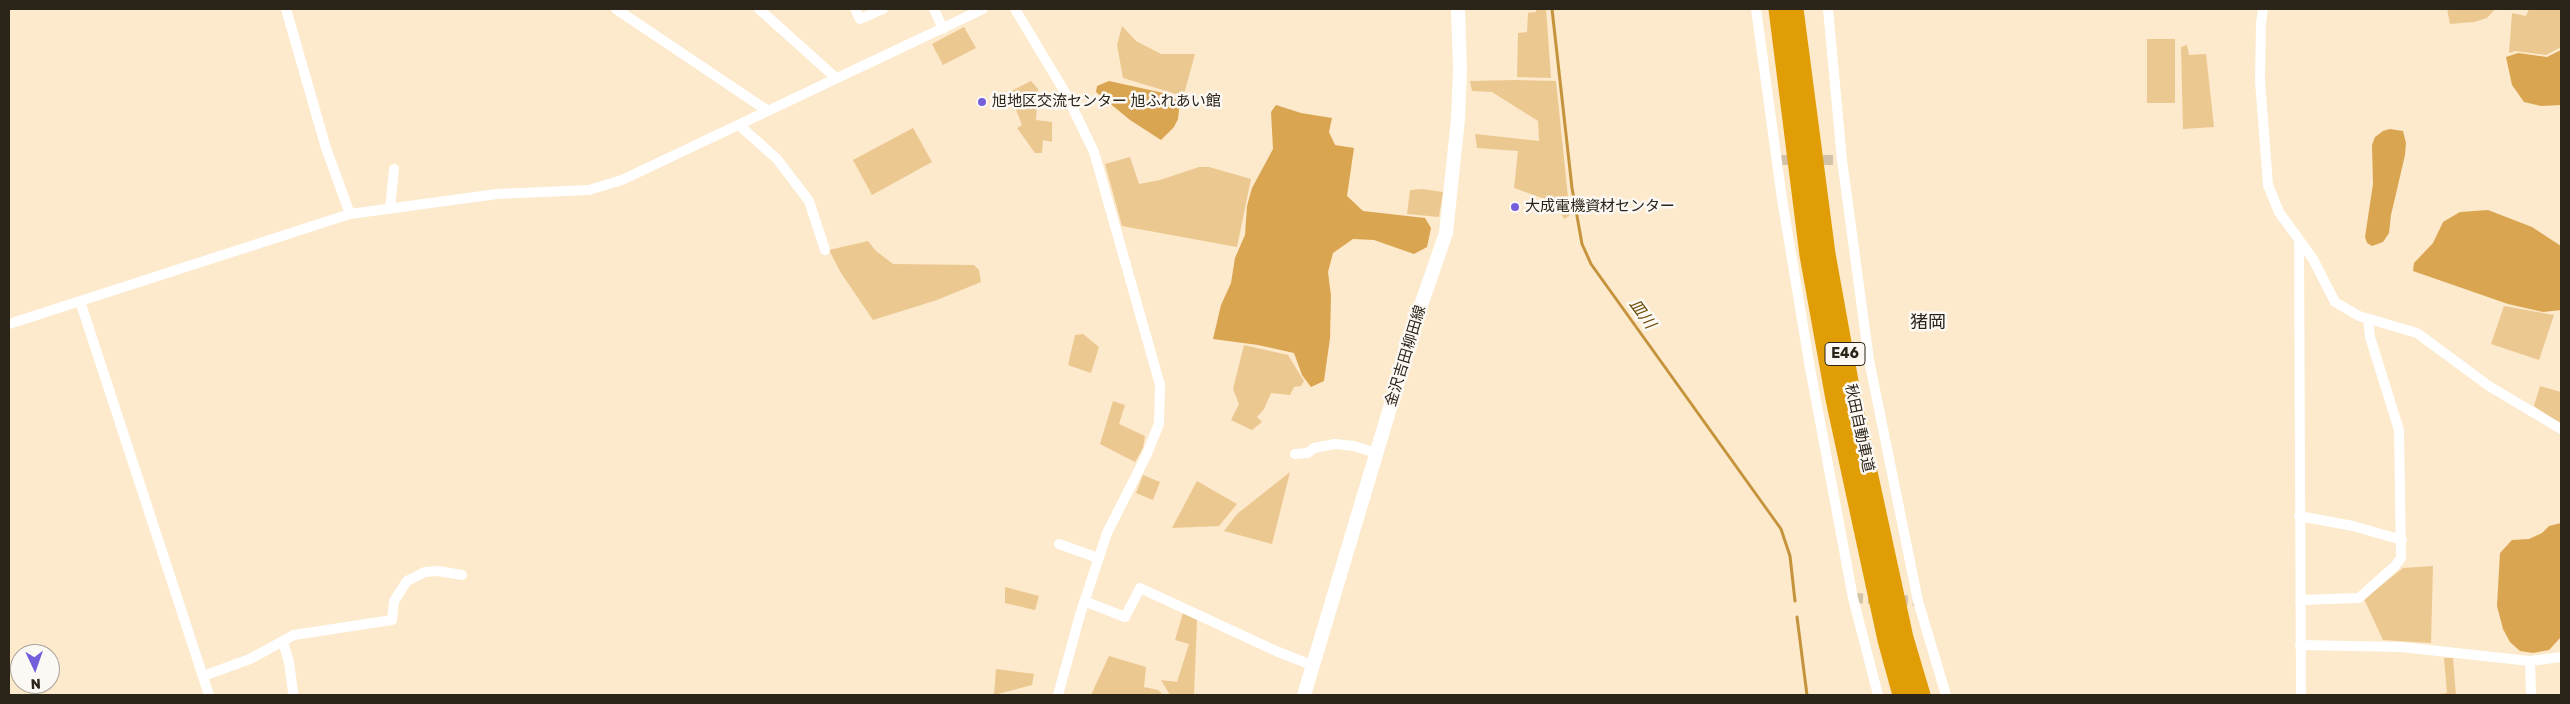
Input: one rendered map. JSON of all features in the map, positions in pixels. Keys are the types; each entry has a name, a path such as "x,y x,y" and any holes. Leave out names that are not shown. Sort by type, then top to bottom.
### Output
{"highway":[{"name":"秋田自動車道","path":"1778,9 1809,255 1835,400 1902,695"},
{"name":"秋田自動車道","path":"1794,9 1826,254 1852,398 1904,638 1921,695"}],"main road":[{"name":"金沢吉田柳田線","path":"1304,695 1419,311 1446,233 1458,118 1460,70 1458,9"}],"street":[{"path":"286,9 326,148 350,214"},
{"path":"616,9 768,111"},
{"path":"759,9 836,78"},
{"path":"855,9 860,19 883,9"},
{"path":"934,9 943,29"},
{"path":"9,324 350,214 497,194 589,190 622,180 982,9"},
{"path":"1016,9 1066,94 1094,152 1160,385 1158,424 1146,456 1107,533 1084,601 1058,695"},
{"path":"1756,9 1782,199 1810,368 1852,598 1878,695"},
{"path":"1828,9 1842,160 1869,360 1918,601 1946,695"},
{"path":"2263,9 2260,24 2260,81 2268,185 2279,212 2313,259 2335,302 2368,319 2417,333 2490,386 2561,429"},
{"path":"739,125 777,159 809,201 825,250"},
{"path":"390,209 394,169"},
{"path":"2299,241 2301,695"},
{"path":"80,301 209,695"},
{"path":"2300,600 2359,598 2395,566 2401,558 2399,430 2370,337 2368,319"},
{"path":"1294,454 1308,453 1314,448 1335,444 1354,446 1376,453"},
{"path":"2299,516 2353,526 2402,540"},
{"path":"1059,544 1098,558"},
{"path":"203,676 250,659 294,635 392,620 394,601 407,581 425,572 438,571 462,575"},
{"path":"1084,601 1125,617 1140,588 1276,651 1314,666"},
{"path":"283,642 289,662 292,692"},
{"path":"2300,645 2401,647 2530,661 2561,657"},
{"path":"2530,661 2531,695"}],"shaded area":[{"path":"1536,9 1546,9 1551,78 1517,77 1518,33 1527,32 1528,13 1536,12"},
{"path":"2447,9 2495,9 2487,18 2474,22 2450,24"},
{"path":"2529,9 2561,9 2561,47 2546,55 2515,51 2509,53 2512,13 2526,16"},
{"path":"1122,26 1136,41 1161,54 1195,54 1183,98 1173,93 1123,78 1117,45"},
{"path":"964,27 976,48 943,65 932,44"},
{"path":"2147,39 2175,39 2175,103 2147,103"},
{"path":"2187,45 2189,55 2206,54 2214,127 2183,129 2181,47"},
{"path":"2561,50 2561,105 2541,106 2524,102 2512,85 2506,57 2518,53 2547,57"},
{"path":"1031,81 1038,89 1036,120 1052,122 1052,142 1043,140 1042,153 1035,153 1017,128 1022,125 1009,92"},
{"path":"1109,81 1168,94 1180,102 1178,119 1174,127 1161,140 1130,120 1096,92 1097,86"},
{"path":"1470,81 1556,81 1569,207 1569,216 1564,219 1556,203 1514,188 1518,151 1477,148 1475,134 1539,141 1538,121 1492,92 1472,91"},
{"path":"1276,105 1301,113 1332,118 1329,132 1335,145 1354,148 1347,196 1363,211 1425,218 1431,228 1427,247 1414,254 1374,240 1353,239 1333,253 1328,272 1331,296 1330,338 1324,381 1311,387 1302,375 1294,353 1258,345 1213,339 1221,305 1231,283 1235,258 1245,235 1247,206 1252,188 1273,149 1271,112"},
{"path":"913,128 932,162 872,195 853,160"},
{"path":"2390,129 2403,131 2406,143 2405,155 2391,215 2389,233 2383,242 2372,246 2367,243 2365,237 2373,184 2372,145 2375,137 2383,131"},
{"path":"1130,157 1139,184 1160,180 1199,167 1209,167 1251,179 1237,247 1122,226 1105,164"},
{"path":"1422,189 1443,192 1439,217 1407,214 1410,190"},
{"path":"2488,210 2532,227 2561,246 2561,310 2543,312 2508,304 2413,271 2414,263 2433,243 2443,222 2460,212"},
{"path":"868,241 876,251 893,264 974,265 979,270 981,282 937,300 873,320 841,273 829,250"},
{"path":"2504,306 2554,315 2539,360 2491,344"},
{"path":"1083,334 1099,347 1091,373 1068,365 1075,335"},
{"path":"1244,345 1288,355 1304,381 1301,386 1294,387 1290,395 1271,393 1264,409 1257,417 1262,422 1252,430 1231,420 1239,404 1233,389"},
{"path":"2540,386 2561,392 2561,424 2534,406"},
{"path":"1113,401 1125,405 1119,424 1145,436 1143,448 1135,462 1100,444"},
{"path":"1290,472 1272,544 1224,531 1237,514"},
{"path":"1143,475 1160,482 1153,500 1136,493"},
{"path":"1197,481 1237,504 1219,526 1172,528"},
{"path":"2561,523 2561,637 2549,650 2533,653 2520,651 2510,642 2503,629 2497,606 2500,553 2512,540 2529,539 2542,533 2549,526"},
{"path":"2433,566 2431,643 2383,640 2364,599 2403,568"},
{"path":"1005,587 1039,596 1035,610 1005,603"},
{"path":"1183,613 1197,620 1194,695 1170,695 1161,680 1177,682 1189,644 1175,640"},
{"path":"1109,656 1146,667 1144,687 1158,690 1163,695 1091,695"},
{"path":"2444,658 2453,658 2456,695 2431,695 2447,693"},
{"path":"996,669 1034,674 1032,685 994,695"}],"waterway":[{"name":"皿川","path":"1552,9 1572,188 1582,244 1591,264 1781,529 1790,556 1795,601"},
{"name":"皿川","path":"1797,617 1807,695"}],"tunnel":[{"path":"1778,160 1842,160"},
{"path":"1853,598 1918,601"}],"place":[{"name":"旭地区交流センター 旭ふれあい館","path":"982,102"},
{"name":"大成電機資材センター","path":"1515,207"}],"district":[{"name":"猪岡","path":"1928,323"}]}
